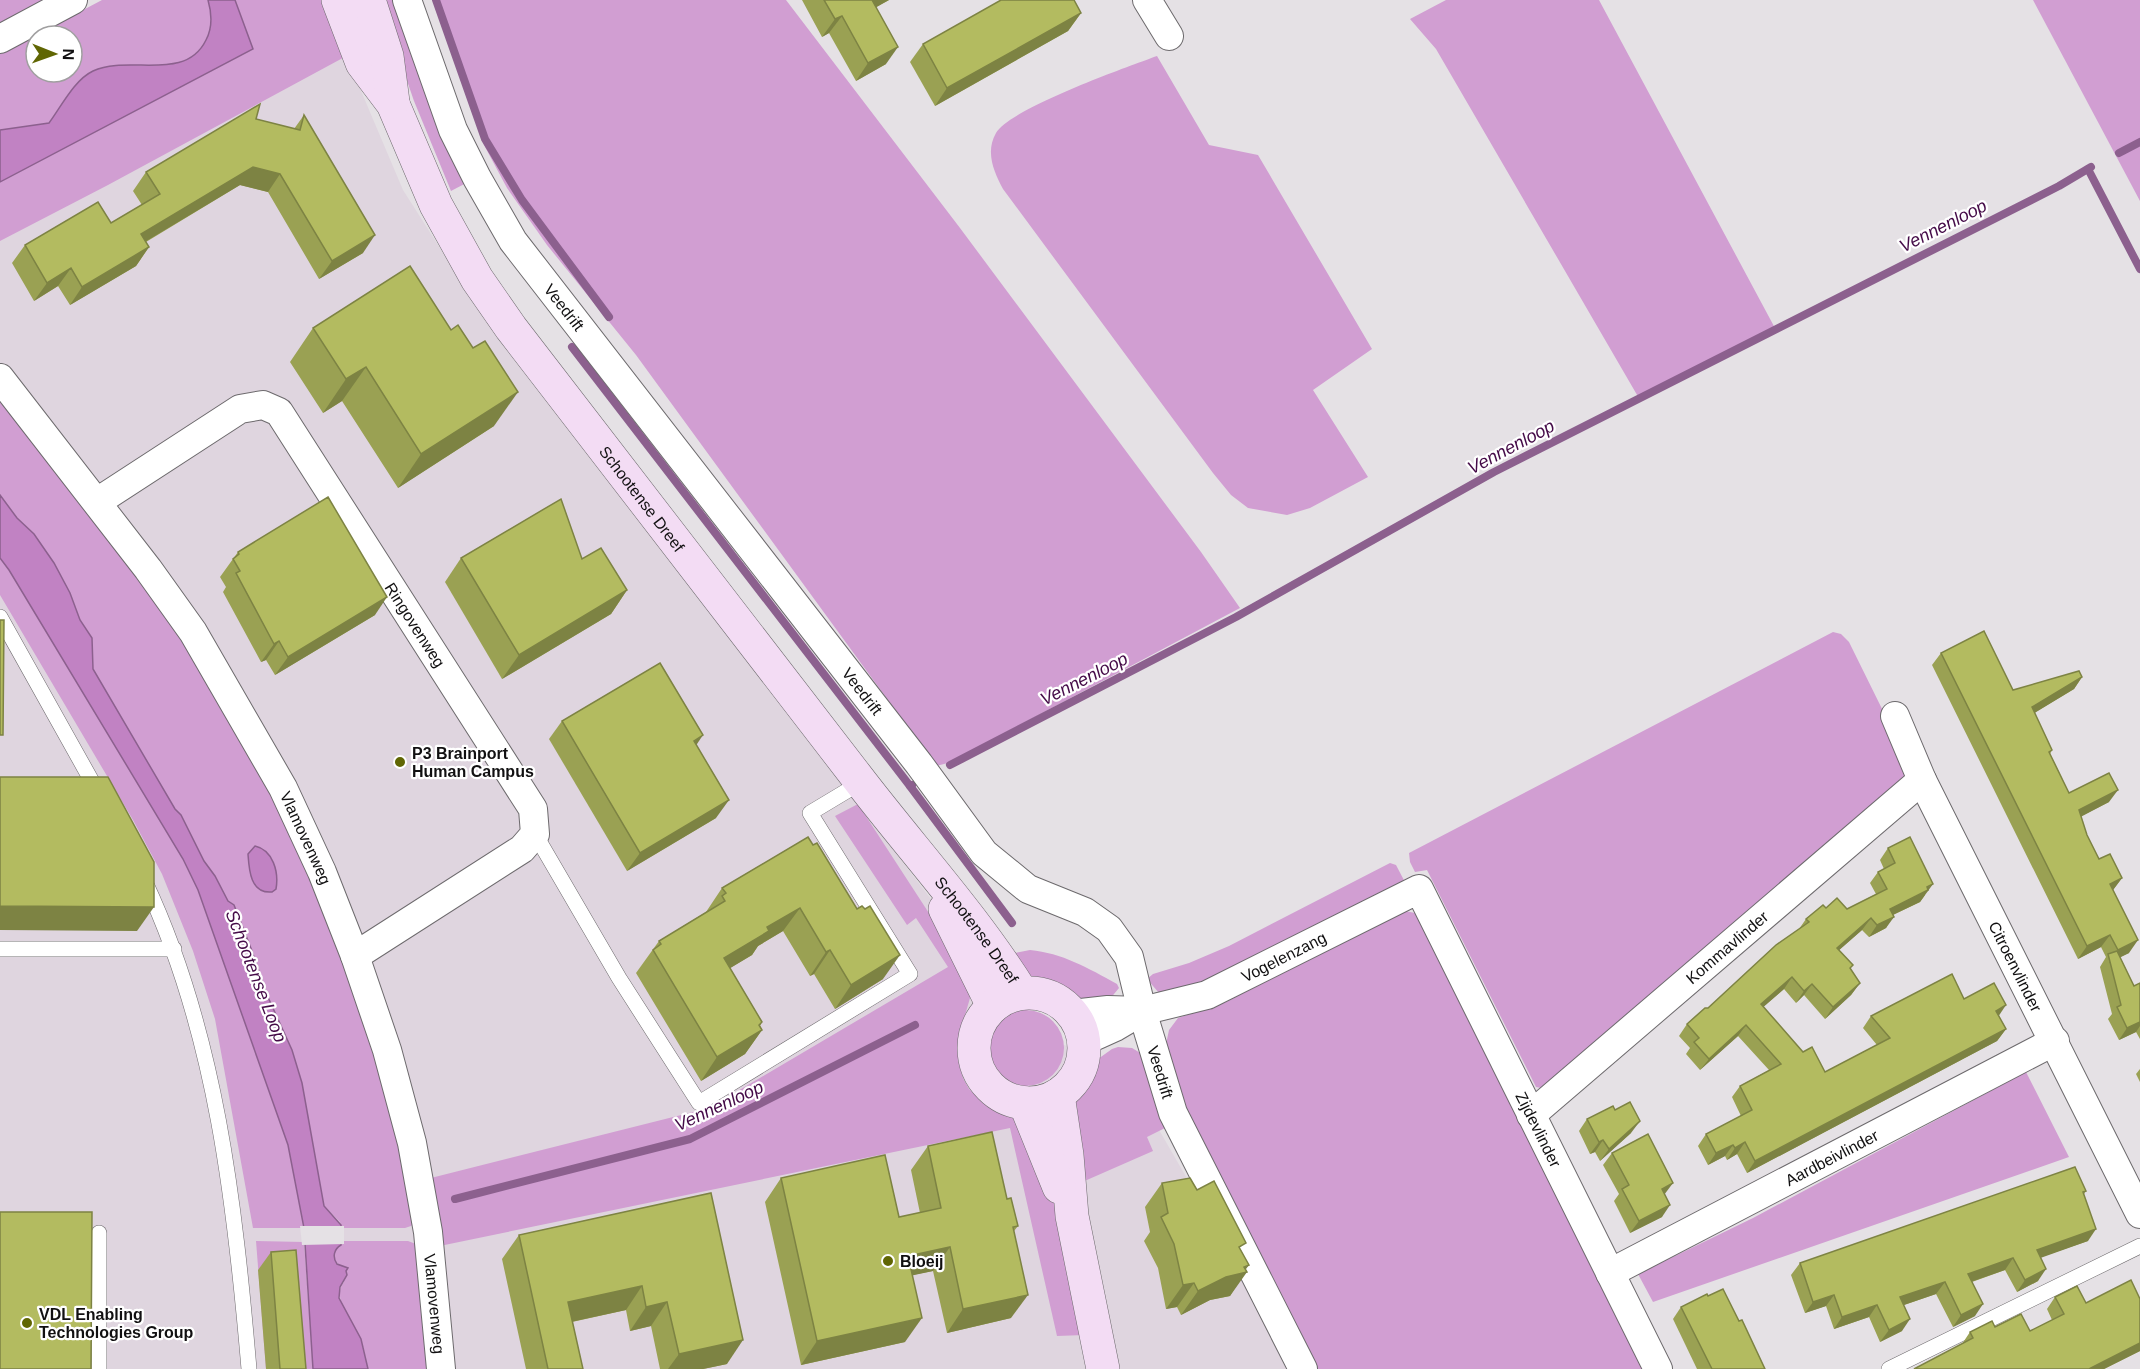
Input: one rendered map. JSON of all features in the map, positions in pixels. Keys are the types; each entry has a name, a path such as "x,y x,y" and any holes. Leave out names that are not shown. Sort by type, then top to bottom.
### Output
{"street":[{"path":"0,39 73,0"},
{"name":"Schootense Dreef","path":"338,0 362,63 393,104 436,205 477,279 510,328 861,783 990,943 1022,993"},
{"name":"Schootense Dreef","path":"369,0 387,56 393,104"},
{"name":"Veedrift","path":"407,0 453,130 513,241 919,764 984,853 1028,889 1085,912 1109,929 1129,957 1142,1011 1173,1113 1303,1369"},
{"path":"1147,0 1169,36"},
{"name":"Vlamovenweg","path":"0,378 148,569 193,632 283,788 322,872 355,956 387,1050 412,1143 428,1232 441,1369"},
{"name":"Ringovenweg","path":"97,502 240,409 263,405 279,412 533,808 535,834"},
{"name":"Citroenvlinder","path":"1895,716 1922,780 2140,1214"},
{"name":"Kommavlinder","path":"1531,1115 1922,780"},
{"path":"355,956 522,849 535,834"},
{"name":"Schootense Dreef","path":"929,869 949,918 975,965 993,1006"},
{"name":"Vogelenzang","path":"1078,1028 1115,1027 1142,1011 1207,995 1419,889"},
{"name":"Zijdevlinder","path":"1419,889 1658,1369"},
{"path":"1022,993 1041,994 1059,1001 1078,1028 1084,1057 1079,1072 1070,1084 1058,1095 1042,1102 1025,1103 1005,1097 987,1084 977,1065 974,1044 980,1023 993,1006 1007,997 1022,993"},
{"name":"Aardbeivlinder","path":"1610,1272 2055,1041"},
{"path":"1058,1095 1067,1155 1072,1215 1103,1369"},
{"path":"1025,1103 1072,1215"}],"lane":[{"path":"0,617 88,785 105,804"},
{"path":"535,834 620,978 699,1103 910,974 810,813 861,783"},
{"path":"141,873 174,949 195,1020 216,1106 236,1234 249,1369"},
{"path":"0,949 174,949"},
{"path":"99,1233 99,1369"},
{"path":"1888,1369 2140,1245"}],"shaded area":[{"path":"0,0 52,0 0,27"},
{"path":"102,0 208,0 210,30 197,53 185,61 171,64 107,67 84,77 84,24 57,24"},
{"path":"235,0 331,0 352,53 0,241 0,182 253,49"},
{"path":"379,0 399,0 470,181 451,191 414,101"},
{"path":"433,0 786,0 960,228 1201,552 1240,608 948,763 936,766 636,355 547,245 507,188 484,145"},
{"path":"1446,0 1599,0 1776,330 1640,400 1436,49 1410,19"},
{"path":"2033,0 2140,0 2140,201"},
{"path":"331,20 403,190 498,339 1037,1036 1121,1064 1297,1369 0,1369 0,205"},
{"path":"24,41 24,84 77,84 49,123 0,130 0,54"},
{"path":"1157,56 1209,145 1258,155 1372,349 1313,390 1368,477 1310,508 1287,515 1248,508 1231,495 1003,189 994,169 991,147 996,133 1005,123 1045,101"},
{"path":"0,397 150,586 244,738 299,849 356,991 402,1143 414,1223 411,1226 405,1228 341,1228 340,1222 324,1206 302,1083 292,1050 267,995 234,905 228,901 204,861 181,815 175,809 93,669 92,638 80,620 70,593 34,534 17,518 0,495"},
{"path":"0,558 183,859 198,889 288,1145 304,1228 253,1228 215,1019 193,951 162,874 133,820 0,595"},
{"path":"1833,632 1841,634 1849,642 1887,719 1905,768 1904,776 1898,784 1541,1088 1536,1087 1427,870 1415,872 1409,853"},
{"path":"858,804 964,967 971,985 970,998 959,1036 959,1064 963,1078 969,1089 987,1105 1018,1119 1054,1201 1084,1335 1057,1336 1010,1128 430,1248 419,1181 709,1108 948,967 916,918 907,925 835,816"},
{"path":"1390,863 1396,865 1407,886 1208,990 1159,993 1147,979 1153,974 1189,963 1229,946"},
{"path":"1405,911 1415,913 1422,919 1647,1369 1315,1369 1193,1132 1166,1044 1169,1030 1178,1018 1226,1002 1395,913"},
{"path":"1030,950 1053,954 1075,962 1117,984 1119,988 1109,1000 1080,1001 1056,986 1029,976 1015,953"},
{"path":"1026,1010 1041,1013 1053,1021 1061,1033 1064,1048 1061,1063 1053,1075 1041,1083 1026,1086 1011,1083 999,1075 991,1063 988,1048 991,1033 999,1021 1011,1013"},
{"path":"1118,1047 1132,1048 1142,1054 1171,1125 1147,1137 1153,1151 1080,1183 1073,1101 1098,1059"},
{"path":"2026,1072 2069,1157 1653,1302 1638,1274 1753,1218"},
{"path":"256,1241 304,1242 313,1369 266,1369"},
{"path":"341,1241 408,1241 416,1244 432,1369 368,1369 361,1340 345,1311 340,1296 340,1289 344,1282 342,1267 334,1257"}],"water":[{"path":"208,0 235,0 253,49 0,182 0,130 49,123 74,87 77,84 84,84 84,77 93,71 123,65 171,64 185,61 197,53 206,40 210,30"},
{"name":"Schootense Loop","path":"0,495 17,518 34,534 54,563 70,593 80,620 92,638 93,669 175,809 181,815 204,861 228,901 234,905 267,995 292,1050 302,1083 324,1206 341,1225 341,1245 335,1251 334,1256 337,1264 348,1268 340,1287 339,1298 361,1339 368,1369 313,1369 304,1228 288,1145 198,890 183,859 0,558"},
{"path":"255,846 266,852 273,863 277,882 276,889 272,892 259,889 252,879 248,854"}],"pier":[{"path":"300,1226 344,1226 344,1244 302,1245"}],"building":[{"path":"824,0 872,0 898,47 868,63 842,16 835,19"},
{"path":"1001,0 1074,0 1081,13 947,88 923,44"},
{"path":"260,104 256,119 300,130 304,115 375,235 332,261 280,174 253,167 141,234 149,247 82,287 71,268 47,283 25,245 98,202 111,223 160,194 146,172"},
{"path":"410,266 451,330 458,325 473,348 485,341 518,392 421,454 366,367 346,379 313,328"},
{"path":"328,497 387,597 288,657 279,641 274,644 236,573 240,571 233,559 239,554 238,552"},
{"path":"561,499 582,559 601,548 627,590 519,655 461,558"},
{"path":"0,620 4,620 3,735 0,735"},
{"path":"1984,631 2013,690 2079,671 2082,677 2032,707 2052,750 2049,752 2069,793 2109,773 2118,790 2079,810 2087,835 2099,859 2110,854 2122,878 2110,884 2138,940 2118,950 2110,935 2087,946 1941,653"},
{"path":"660,663 703,735 694,741 729,800 640,853 562,721"},
{"path":"0,777 108,777 154,862 154,907 0,906"},
{"path":"808,837 813,845 817,843 857,909 870,906 900,955 851,985 830,950 826,952 800,908 767,927 769,931 724,958 762,1022 759,1025 762,1030 717,1057 653,950 661,944 659,941 725,901 722,896 726,893 722,888"},
{"path":"1910,837 1933,884 1927,887 1928,890 1890,909 1894,917 1877,925 1871,918 1837,948 1853,965 1850,968 1860,983 1833,1007 1812,984 1804,991 1792,977 1761,1004 1803,1052 1812,1047 1825,1072 1890,1038 1871,1016 1952,974 1964,999 1994,983 2006,1005 1996,1011 2006,1029 1755,1161 1745,1142 1735,1148 1733,1145 1716,1153 1706,1134 1752,1110 1740,1086 1781,1064 1746,1025 1709,1059 1694,1042 1699,1038 1687,1024 1705,1008 1708,1008 1776,945 1809,922 1806,919 1823,905 1826,908 1837,898 1847,909 1887,889 1878,872 1895,863 1888,848"},
{"path":"2117,951 2134,986 2140,983 2140,1022 2127,1028 2117,1007 2121,1005 2108,954"},
{"path":"1630,1102 1640,1121 1609,1149 1603,1140 1599,1142 1587,1119 1613,1106 1615,1110"},
{"name":"Bloeij","path":"992,1132 1007,1199 1011,1198 1018,1226 1013,1227 1028,1295 963,1309 950,1247 908,1256 922,1318 817,1341 781,1178 885,1155 899,1217 941,1208 928,1146"},
{"path":"1648,1134 1673,1183 1662,1189 1670,1205 1639,1221 1622,1189 1629,1185 1612,1153"},
{"path":"2075,1167 2086,1191 2083,1192 2096,1229 2037,1250 2046,1269 2025,1280 2013,1258 1968,1274 1983,1304 1961,1315 1945,1282 1900,1297 1910,1319 1889,1330 1877,1305 1842,1317 1834,1295 1813,1302 1800,1263"},
{"path":"1190,1178 1197,1190 1214,1181 1246,1243 1239,1247 1249,1265 1244,1267 1247,1272 1226,1277 1198,1291 1194,1283 1183,1285 1174,1244 1161,1217 1168,1213 1162,1183"},
{"path":"711,1193 743,1340 679,1354 667,1302 646,1307 642,1286 568,1302 583,1369 548,1369 519,1235"},
{"path":"0,1212 92,1212 91,1369 0,1369"},
{"path":"296,1250 306,1369 280,1369 271,1252"},
{"path":"2131,1280 2140,1299 2140,1343 2089,1369 1914,1369 1973,1338 1970,1332 1992,1321 1995,1327 2021,1314 2030,1331 2064,1314 2055,1297 2077,1286 2086,1303"},
{"path":"1723,1289 1739,1321 1742,1320 1765,1369 1712,1369 1681,1307"}],"waterway":[{"path":"436,0 485,139 522,200 609,317"},
{"name":"Vennenloop","path":"2119,153 2140,142"},
{"name":"Vennenloop","path":"950,765 1236,617 1494,472 2059,186 2091,167"},
{"path":"2088,169 2140,269"},
{"path":"572,347 910,786"},
{"name":"Vennenloop","path":"912,785 910,786 1012,923"},
{"name":"Vennenloop","path":"455,1199 690,1139 915,1025"}],"place":[{"name":"P3 Brainport Human Campus","path":"400,762"},
{"name":"Bloeij","path":"888,1261"},
{"name":"VDL Enabling Technologies Group","path":"27,1323"}]}
